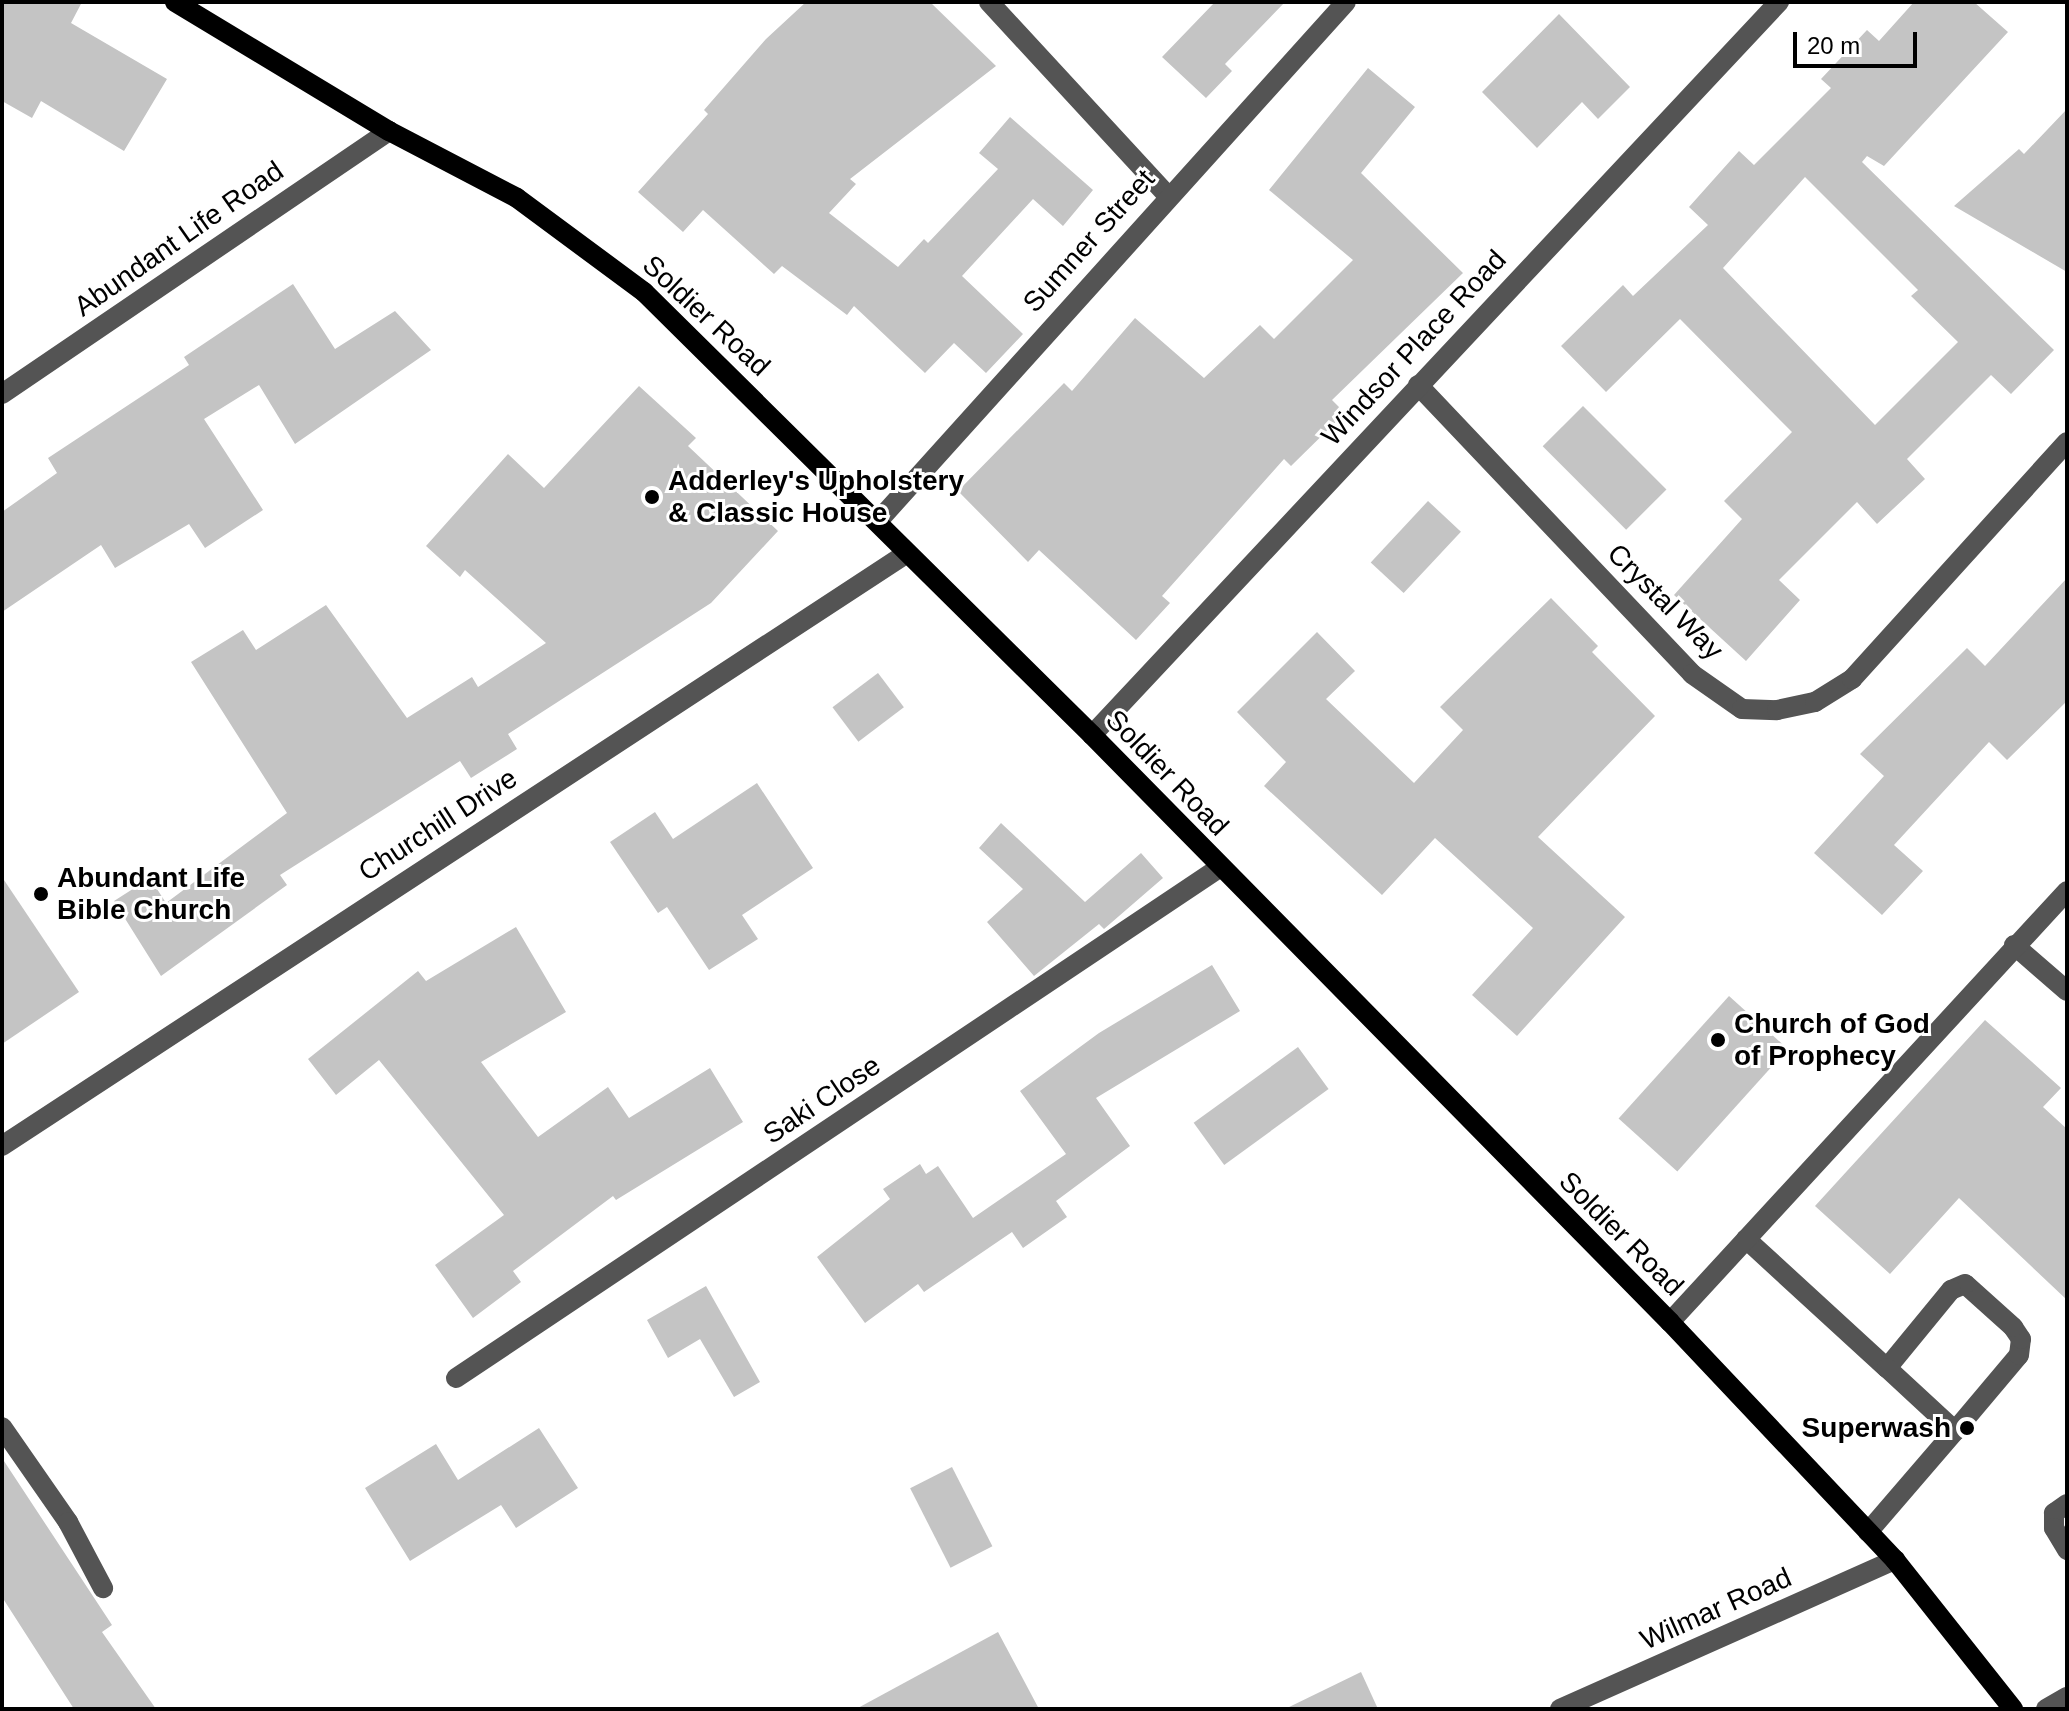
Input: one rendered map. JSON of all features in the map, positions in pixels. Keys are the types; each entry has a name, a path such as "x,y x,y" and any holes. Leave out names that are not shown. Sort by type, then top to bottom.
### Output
{"main road":[{"name":"Soldier Road","path":"175,2 389,131 517,198 644,292 879,520 907,553 1092,735 1219,868 1670,1322 1895,1560 2013,1709"}],"street":[{"path":"989,2 1167,195"},
{"name":"Sumner Street","path":"879,520 1167,195 1346,2"},
{"name":"Windsor Place Road","path":"1092,735 1779,2"},
{"name":"Abundant Life Road","path":"2,394 389,131"},
{"name":"Crystal Way","path":"1418,385 1692,674 1742,709 1777,710 1815,702 1852,679 2067,442"},
{"name":"Churchill Drive","path":"2,1146 907,553"},
{"name":"Saki Close","path":"456,1378 1219,868"},
{"path":"1670,1322 2067,891"},
{"path":"2014,945 2067,991"},
{"path":"1746,1239 1955,1431"},
{"path":"1868,1532 2019,1355 2021,1339 2013,1327 1965,1284 1958,1284 1887,1368"},
{"path":"2,1427 68,1522 103,1588"},
{"path":"2067,1504 2054,1513 2054,1528 2067,1550"},
{"name":"Wilmar Road","path":"1560,1709 1895,1560"},
{"path":"2046,1709 2067,1697"}],"building":[{"path":"2,2 82,2 71,23 167,79 124,151 41,101 32,118 2,101"},
{"path":"806,2 930,2 996,66 850,179 856,184 829,213 898,267 924,239 928,243 998,169 979,153 1010,117 1093,190 1063,226 1033,199 962,276 1023,334 986,373 954,343 925,373 854,306 847,315 782,266 774,274 703,210 683,232 638,192 708,114 704,110 766,39"},
{"path":"1215,2 1285,2 1225,64 1232,71 1206,98 1162,57"},
{"path":"1914,2 1974,2 2008,32 1884,166 1867,156 1862,162 2054,350 2011,394 1991,375 1907,459 1925,479 1877,524 1857,502 1779,580 1800,600 1746,661 1674,595 1742,519 1724,501 1792,432 1680,319 1606,392 1561,346 1623,285 1633,296 1708,225 1689,207 1739,151 1754,165 1831,88 1821,79 1867,30 1879,41","holes":["1805,177 1918,290 1911,296 1958,342 1875,425 1723,268"]},
{"path":"1559,14 1630,87 1598,119 1582,102 1537,148 1482,92"},
{"path":"1368,68 1415,107 1361,173 1463,273 1332,400 1345,413 1291,466 1284,459 1162,596 1170,603 1136,640 1039,550 1028,562 958,491 1064,383 1072,391 1135,318 1204,378 1260,325 1274,339 1353,260 1269,190"},
{"path":"2067,109 2067,272 1954,206 2019,149 2024,154"},
{"path":"293,284 335,349 395,311 431,350 295,444 259,385 204,419 263,510 205,548 189,524 115,568 101,545 2,612 2,512 57,473 48,458 189,365 184,357"},
{"path":"639,386 696,438 688,446 778,531 711,603 508,734 517,749 471,778 460,761 280,875 287,885 161,976 114,901 150,878 166,903 287,813 191,662 243,630 256,650 326,605 407,718 472,677 478,687 546,643 465,570 460,577 426,546 508,454 544,488"},
{"path":"1583,406 1666,489 1626,530 1543,446"},
{"path":"1428,501 1461,532 1404,593 1371,562"},
{"path":"2067,578 2067,701 2007,760 1989,742 1894,845 1923,871 1882,915 1814,853 1884,776 1860,754 1967,648 1985,666"},
{"path":"1551,598 1598,646 1592,652 1655,716 1538,837 1625,917 1517,1036 1472,995 1533,928 1435,838 1382,895 1264,786 1286,762 1237,712 1317,632 1355,671 1326,699 1414,783 1463,730 1440,707"},
{"path":"878,673 904,707 858,742 832,707"},
{"path":"757,783 813,868 742,915 758,939 709,970 667,907 658,913 610,842 655,812 673,839"},
{"path":"1001,823 1085,902 1141,853 1163,878 1104,929 1099,924 1034,976 987,922 1023,889 979,848"},
{"path":"2,877 79,992 2,1044"},
{"path":"516,927 566,1012 481,1062 538,1137 608,1087 629,1118 710,1068 743,1122 616,1200 613,1196 513,1271 521,1282 473,1318 435,1265 504,1215 379,1060 336,1095 308,1059 418,971 426,981"},
{"path":"1212,965 1240,1011 1096,1098 1130,1146 1056,1201 1067,1217 1023,1248 1012,1232 924,1292 918,1284 865,1323 817,1257 890,1199 883,1189 920,1164 926,1174 938,1166 973,1218 1066,1154 1020,1091 1099,1033"},
{"path":"1729,996 1788,1049 1677,1171 1619,1119"},
{"path":"1985,1020 2061,1088 2043,1107 2067,1129 2067,1300 1959,1198 1890,1274 1815,1206"},
{"path":"1298,1047 1329,1089 1224,1165 1194,1123"},
{"path":"706,1286 760,1382 734,1397 700,1339 668,1358 647,1320"},
{"path":"539,1428 578,1488 516,1528 501,1505 410,1561 365,1488 436,1444 458,1480"},
{"path":"2,1458 112,1625 102,1632 156,1709 74,1709 2,1597"},
{"path":"952,1467 992,1546 951,1568 910,1488"},
{"path":"998,1632 1039,1709 856,1709"},
{"path":"1361,1672 1378,1709 1285,1709"}],"place":[{"name":"Adderley's Upholstery & Classic House","path":"652,497"},
{"name":"Abundant Life Bible Church","path":"41,894"},
{"name":"Church of God of Prophecy","path":"1718,1040"},
{"name":"Superwash","path":"1967,1428"}]}
